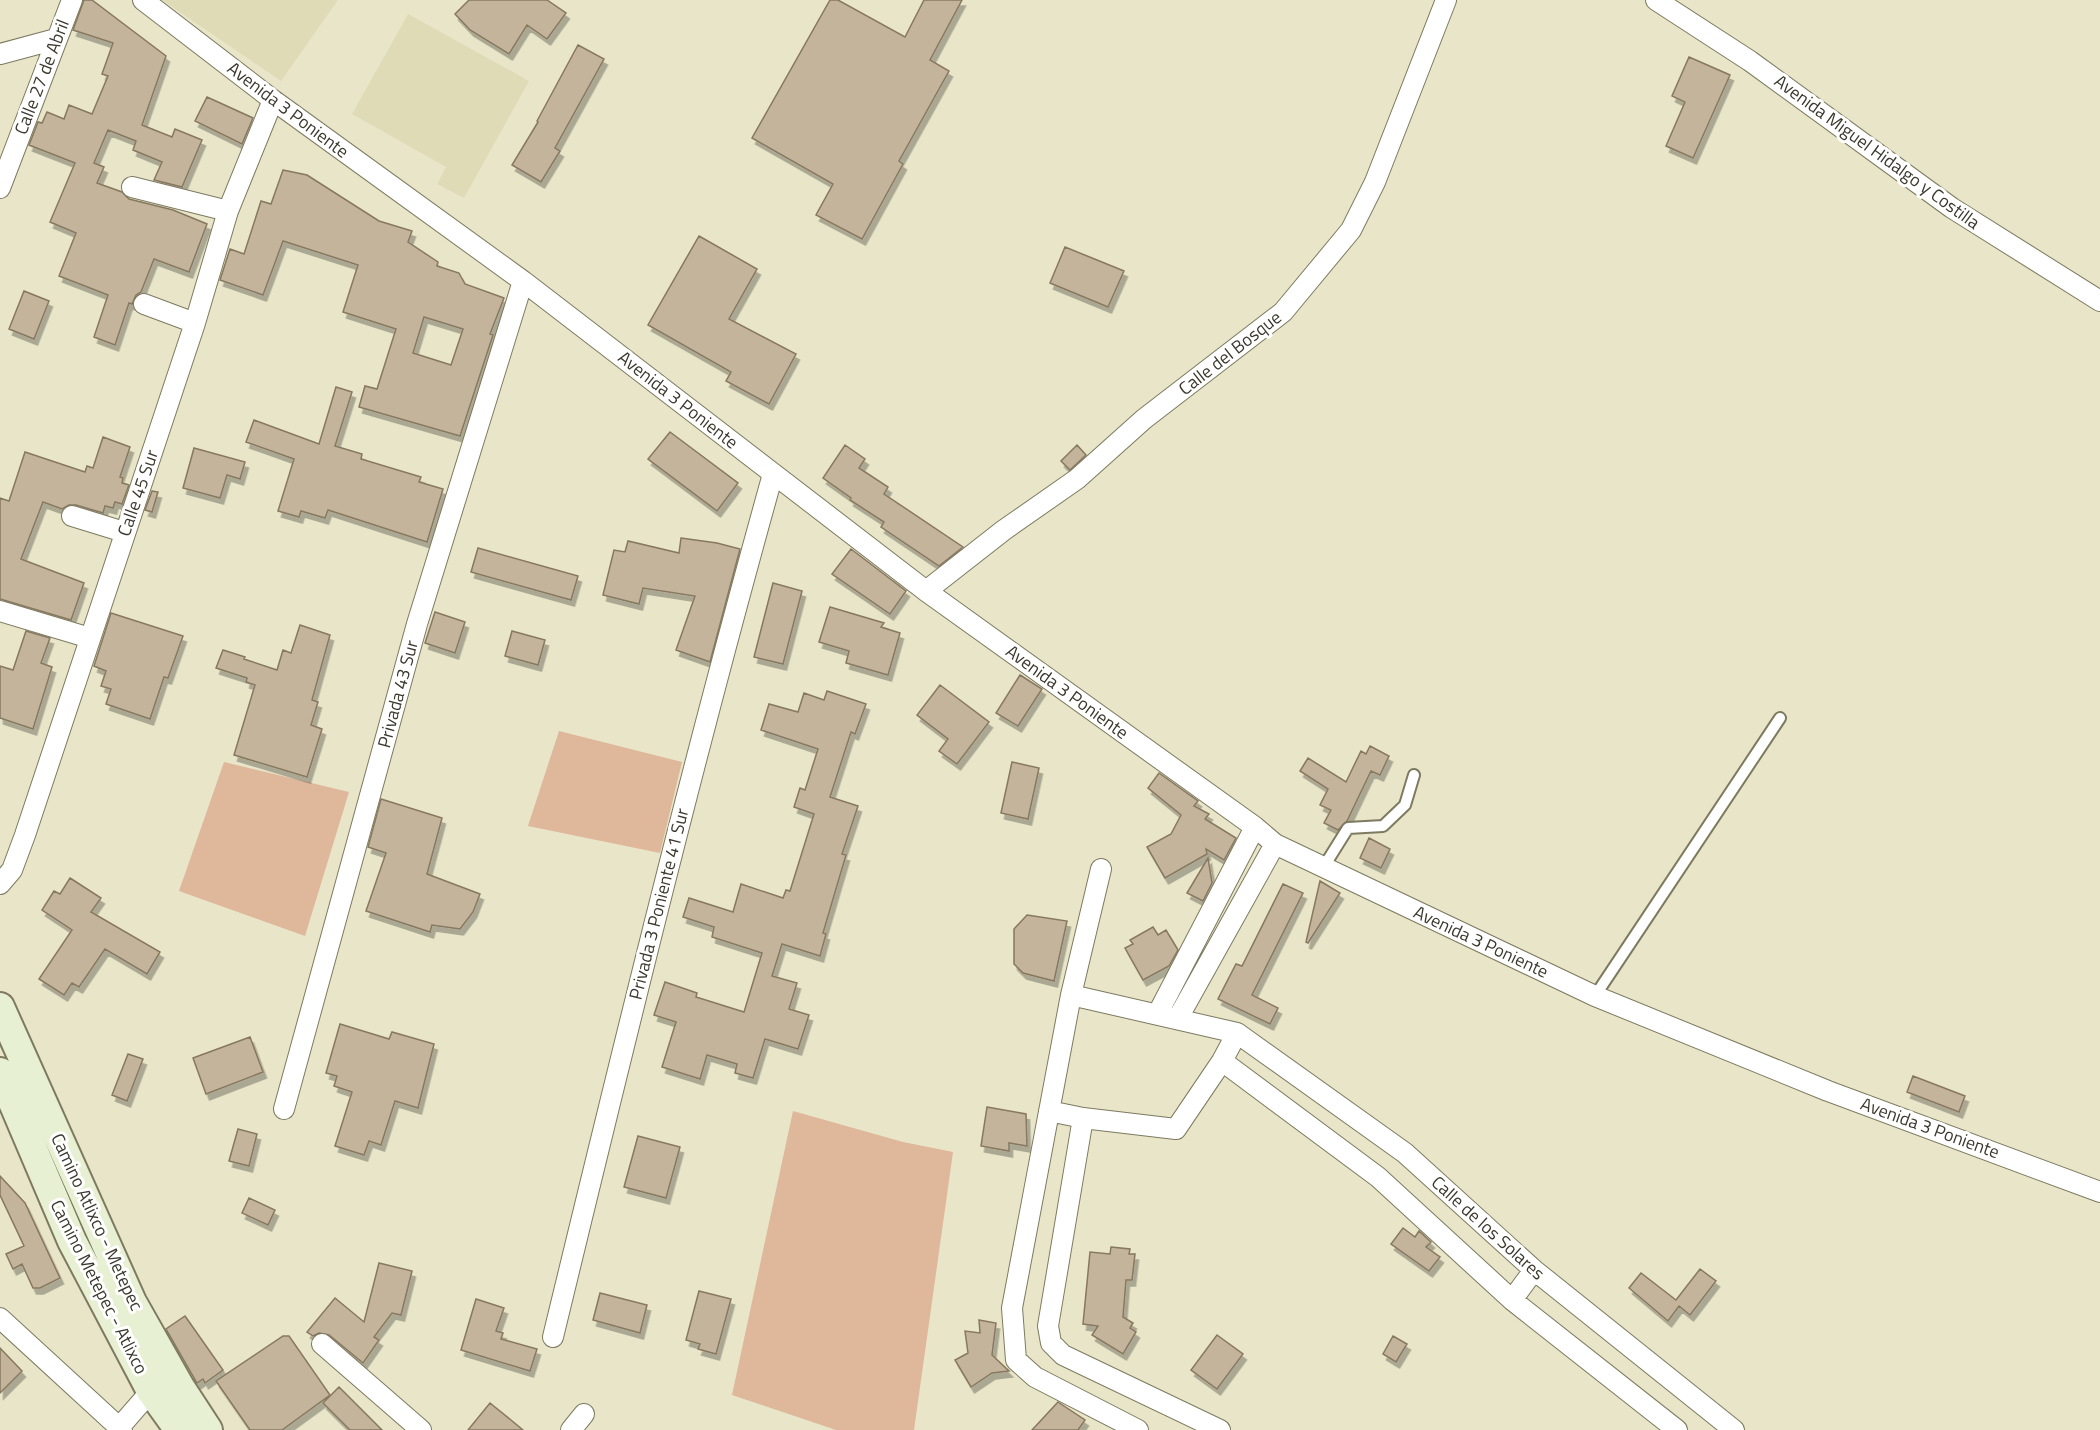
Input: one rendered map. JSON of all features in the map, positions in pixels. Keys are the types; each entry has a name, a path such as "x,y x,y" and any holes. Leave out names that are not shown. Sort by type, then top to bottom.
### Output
{"main road":[{"name":"Camino Atlixco - Metepec","path":"0,1006 132,1302 180,1387 208,1430"},
{"name":"Camino Metepec - Atlixco","path":"0,1074 72,1241 151,1391 179,1430"}],"street":[{"name":"Calle 27 de Abril","path":"0,188 72,0"},
{"name":"Avenida 3 Poniente","path":"143,0 273,100 523,281 926,591 1255,827 1275,844 1595,996 1828,1090 2100,1191"},
{"name":"Calle del Bosque","path":"926,591 1004,530 1077,479 1144,419 1283,312 1351,230 1375,183 1446,0"},
{"name":"Avenida Miguel Hidalgo y Costilla","path":"1656,0 1750,61 1952,208 2100,301"},
{"path":"0,54 56,39"},
{"name":"Calle 45 Sur","path":"0,884 12,870 26,835 124,532 195,324 228,211 273,100"},
{"path":"132,187 228,211"},
{"name":"Privada 43 Sur","path":"284,1110 417,624 523,281"},
{"path":"144,304 195,324"},
{"name":"Privada 3 Poniente 41 Sur","path":"553,1337 717,674 772,474"},
{"path":"72,516 124,532"},
{"path":"0,611 90,638"},
{"path":"1158,1013 1255,827"},
{"path":"1178,1018 1275,844"},
{"path":"1101,868 1071,995 1012,1308 1016,1360 1035,1377 1138,1430"},
{"name":"Calle de los Solares","path":"1071,995 1158,1013 1237,1033 1405,1153 1534,1270 1734,1430"},
{"path":"1049,1111 1083,1118 1176,1129 1222,1061 1237,1033"},
{"name":"Calle de los Solares","path":"1222,1061 1378,1177 1512,1300 1677,1430"},
{"path":"1083,1118 1048,1326 1051,1343 1064,1354 1220,1430"},
{"path":"1512,1300 1534,1270"},
{"path":"0,1318 119,1429 151,1391"},
{"path":"322,1344 421,1430"},
{"path":"571,1430 584,1414"}],"lane":[{"path":"1595,996 1780,718"},
{"path":"1323,868 1348,828 1383,826 1405,806 1414,775"}],"shaded area":[{"path":"162,0 338,0 281,81"},
{"path":"408,14 529,81 464,198 437,184 446,167 352,114"},
{"path":"559,731 682,762 660,853 528,826"},
{"path":"224,762 349,792 305,936 179,891"},
{"path":"793,1111 903,1142 953,1152 914,1430 836,1430 732,1395"}],"building":[{"path":"84,0 92,0 166,56 142,125 172,137 175,129 202,140 182,187 154,180 162,162 133,150 136,141 108,130 94,163 104,167 97,183 122,192 129,199 173,210 207,224 189,272 154,259 141,292 136,295 132,304 129,303 115,345 94,337 108,295 59,276 76,233 50,222 75,163 29,145 38,122 42,123 47,112 64,119 69,105 92,114 108,76 102,74 113,43 73,30"},
{"path":"469,0 547,0 566,13 547,39 527,25 509,54 470,30 455,14"},
{"path":"830,0 838,0 905,37 924,0 962,0 930,60 949,71 899,161 903,164 862,239 816,215 833,184 752,138"},
{"path":"578,45 604,59 555,148 560,151 541,182 512,165 538,122"},
{"path":"1689,57 1730,75 1693,158 1666,146 1685,102 1672,96"},
{"path":"207,97 253,118 242,144 195,121"},
{"path":"283,170 307,175 379,221 412,231 408,242 438,262 437,266 459,273 465,284 504,298 490,334 493,335 460,436 359,407 365,386 377,389 396,329 343,312 358,265 283,241 263,295 220,280 230,249 244,254 261,201 271,204","holes":["424,317 463,329 451,365 413,353"]},
{"path":"699,236 757,269 729,319 796,354 769,404 726,381 731,372 648,325"},
{"path":"1065,247 1124,271 1108,307 1050,283"},
{"path":"24,291 49,301 34,339 9,329"},
{"path":"336,387 352,392 335,446 362,454 361,459 421,477 419,482 443,489 427,542 328,510 325,518 301,511 299,517 278,511 294,459 246,442 254,420 319,444"},
{"path":"670,432 738,483 717,511 648,459"},
{"path":"103,437 130,447 120,477 123,478 122,483 129,485 122,504 115,502 113,508 105,506 103,513 76,505 69,505 62,509 43,502 21,559 84,583 71,620 0,599 0,498 9,501 25,452 85,472 87,466 93,468"},
{"path":"845,445 865,459 859,468 888,487 884,494 963,547 939,566 881,527 884,522 850,500 851,498 823,478"},
{"path":"1077,445 1086,455 1070,470 1061,461"},
{"path":"194,448 245,462 240,479 227,475 220,498 183,488"},
{"path":"152,491 158,492 152,512 145,510"},
{"path":"681,538 740,549 710,662 676,650 695,596 643,588 639,604 603,595 614,550 625,552 628,541 679,553"},
{"path":"478,548 578,576 571,600 471,572"},
{"path":"851,549 906,591 890,614 832,574"},
{"path":"773,583 802,591 783,664 754,657"},
{"path":"830,607 884,623 881,627 900,633 888,675 846,663 849,651 819,642"},
{"path":"435,612 465,622 455,653 425,643"},
{"path":"111,613 183,636 168,678 164,677 150,719 106,704 111,689 101,686 106,671 94,666"},
{"path":"300,625 330,635 312,700 318,702 311,725 322,729 307,777 234,755 255,685 246,682 247,678 216,668 223,650 277,670 283,650 291,653"},
{"path":"26,631 50,638 41,663 52,667 33,729 0,718 0,666 13,670"},
{"path":"512,631 545,640 538,665 505,656"},
{"path":"1020,675 1042,689 1018,726 996,713"},
{"path":"940,685 989,722 957,764 939,751 948,739 917,715"},
{"path":"827,691 866,704 855,734 851,732 830,797 858,806 842,854 846,855 823,933 826,934 820,956 782,944 772,976 797,983 789,1009 809,1015 798,1049 765,1039 753,1078 735,1073 737,1064 707,1055 700,1079 662,1067 676,1022 654,1015 665,982 697,993 696,997 744,1012 762,953 712,937 714,927 683,917 689,898 733,912 741,884 783,898 786,890 790,891 814,814 794,807 800,788 805,790 818,749 761,730 769,704 798,712 804,693 824,700"},
{"path":"1370,746 1389,756 1380,775 1371,771 1347,821 1338,830 1324,823 1331,810 1320,805 1328,789 1300,771 1308,758 1346,782 1361,751 1366,754"},
{"path":"1012,762 1039,768 1028,819 1001,813"},
{"path":"1159,773 1198,801 1194,806 1209,814 1205,819 1236,838 1224,860 1206,849 1207,854 1165,878 1147,847 1171,834 1181,815 1148,788"},
{"path":"381,799 442,818 427,874 480,894 473,912 460,929 432,925 430,932 366,911 386,853 368,847"},
{"path":"1369,838 1390,849 1381,868 1360,858"},
{"path":"1208,858 1212,883 1203,901 1187,893"},
{"path":"70,878 101,898 91,912 160,952 147,974 105,949 79,987 72,983 64,995 39,979 72,930 42,910 54,891 60,894"},
{"path":"1320,881 1340,893 1308,943 1306,942"},
{"path":"1283,884 1303,893 1252,995 1278,1008 1270,1024 1218,999 1236,964 1242,966"},
{"path":"1027,915 1067,921 1054,981 1023,973 1014,964 1014,929"},
{"path":"1153,927 1158,935 1166,930 1178,950 1169,966 1143,980 1125,948 1133,944 1130,940"},
{"path":"340,1024 389,1039 392,1032 434,1044 418,1108 395,1101 381,1145 369,1141 364,1155 335,1146 352,1092 334,1086 337,1076 326,1073"},
{"path":"250,1037 263,1072 206,1094 193,1058"},
{"path":"128,1054 143,1059 127,1101 112,1095"},
{"path":"1913,1076 1965,1096 1959,1112 1907,1092"},
{"path":"987,1107 1026,1114 1027,1146 1009,1143 1009,1151 981,1146"},
{"path":"238,1129 257,1134 249,1166 229,1161"},
{"path":"638,1136 680,1147 666,1198 624,1187"},
{"path":"0,1176 25,1203 60,1278 40,1288 33,1288 22,1264 13,1269 6,1254 24,1246 0,1195"},
{"path":"249,1198 275,1210 268,1225 242,1213"},
{"path":"1403,1228 1415,1237 1419,1231 1431,1242 1426,1247 1440,1257 1429,1271 1391,1244"},
{"path":"1111,1247 1130,1249 1129,1254 1135,1254 1132,1280 1126,1280 1123,1317 1133,1323 1130,1328 1136,1332 1123,1354 1092,1335 1098,1326 1083,1324 1090,1252 1110,1254"},
{"path":"379,1263 412,1271 401,1315 392,1313 374,1337 379,1340 363,1363 329,1335 319,1333 313,1336 307,1332 335,1298 364,1322"},
{"path":"1700,1269 1716,1281 1690,1315 1679,1306 1668,1321 1629,1288 1641,1273 1676,1300"},
{"path":"699,1291 731,1299 716,1354 698,1349 700,1344 686,1340"},
{"path":"600,1293 647,1305 640,1333 593,1320"},
{"path":"476,1299 504,1308 496,1331 503,1333 501,1339 537,1349 530,1371 461,1350"},
{"path":"185,1316 223,1370 205,1383 203,1379 197,1383 166,1329"},
{"path":"979,1320 996,1323 992,1355 1009,1371 992,1373 971,1387 955,1360 968,1353 965,1331 980,1333"},
{"path":"1217,1335 1243,1354 1217,1389 1191,1370"},
{"path":"283,1336 289,1336 330,1395 282,1430 250,1430 216,1381"},
{"path":"1393,1336 1407,1344 1396,1362 1383,1354"},
{"path":"0,1348 22,1371 0,1393"},
{"path":"339,1387 382,1430 350,1430 323,1403"},
{"path":"1058,1402 1085,1420 1078,1430 1032,1430"},
{"path":"490,1403 511,1420 523,1430 468,1430"}]}
